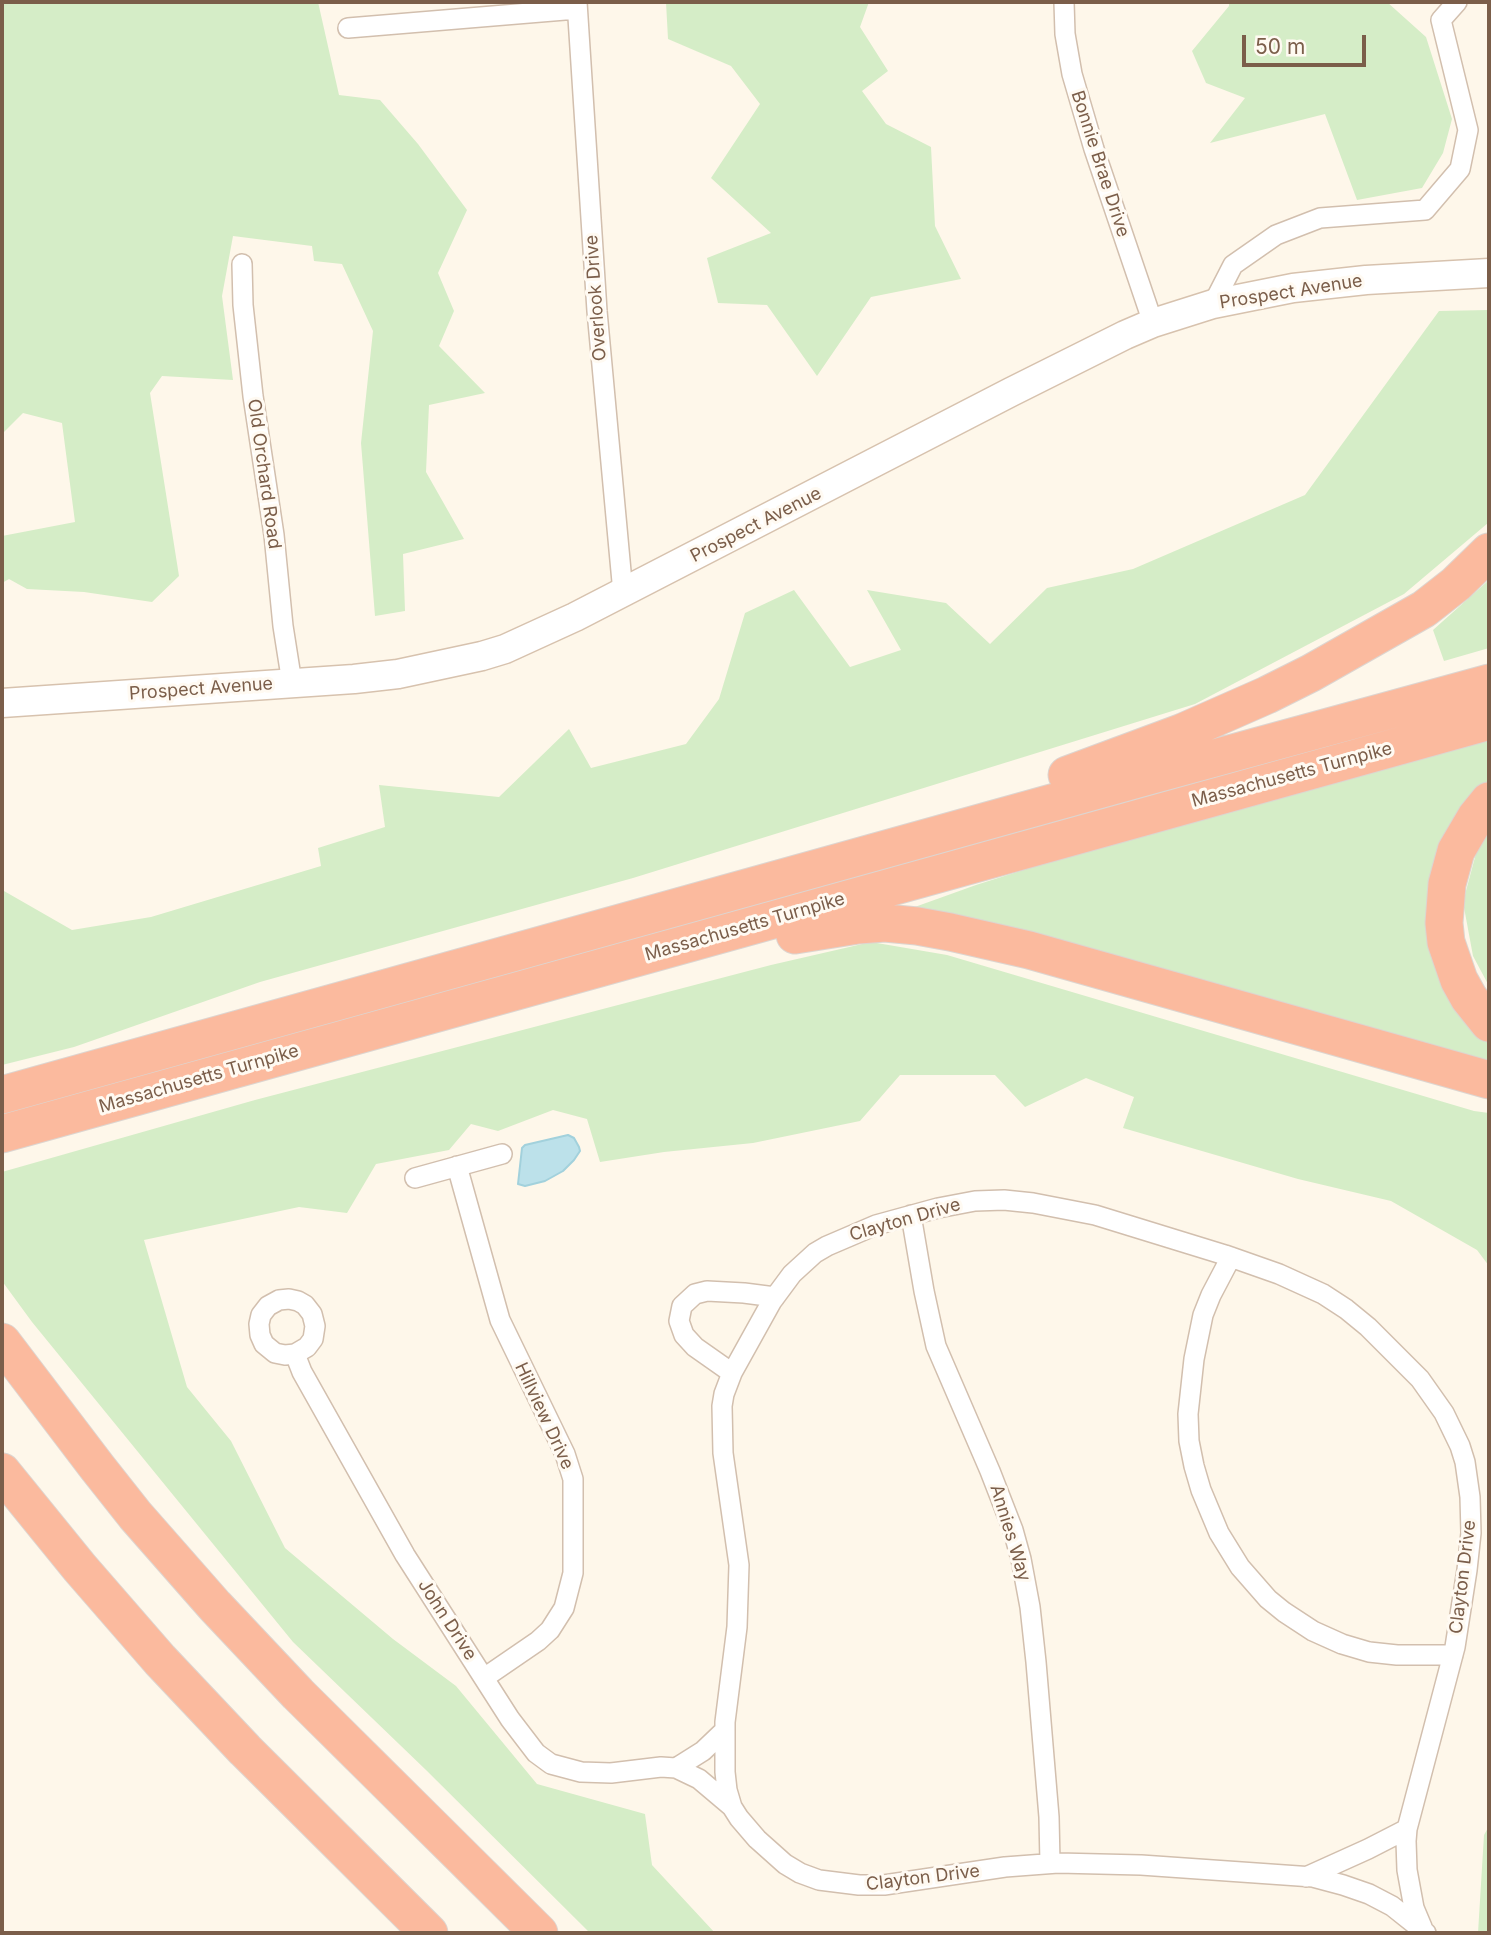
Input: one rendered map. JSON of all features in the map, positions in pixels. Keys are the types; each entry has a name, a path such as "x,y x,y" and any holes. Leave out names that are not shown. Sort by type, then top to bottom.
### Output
{"highway":[{"path":"218,1035 307,1001 367,982 524,940 880,835 1003,797 1142,748 1267,695 1389,630 1424,609 1457,584 1489,552"},
{"name":"Massachusetts Turnpike","path":"2,1095 1489,683"},
{"name":"Massachusetts Turnpike","path":"2,1134 1489,721"},
{"path":"1489,801 1476,817 1457,851 1447,884 1444,923 1448,951 1459,980 1489,1023"},
{"path":"580,973 844,926 885,923 918,926 1029,950 1489,1080"},
{"path":"2,1342 97,1467 215,1606 298,1694 539,1933"},
{"path":"2,1472 88,1578 177,1678 244,1750 429,1933"}],"street":[{"name":"Bonnie Brae Drive","path":"1064,2 1065,34 1072,74 1098,161 1153,323"},
{"path":"1213,304 1233,265 1276,235 1320,218 1425,210 1460,169 1468,130 1441,20 1457,2"},
{"path":"348,28 577,6"},
{"name":"Overlook Drive","path":"577,6 597,311 623,593"},
{"name":"Old Orchard Road","path":"242,264 243,305 252,383 292,684"},
{"name":"Prospect Avenue","path":"2,703 292,684 398,674 482,656 548,630 623,593 1011,392 1153,323 1213,304 1257,294 1329,283 1489,273"},
{"path":"415,1178 502,1154"},
{"name":"Hillview Drive","path":"457,1166 500,1320 565,1454 573,1479 573,1573 564,1608 550,1630 538,1641 484,1678"},
{"name":"Clayton Drive","path":"975,1201 1033,1203 1096,1214 1231,1257 1323,1294 1346,1309 1382,1340 1420,1379 1453,1429 1463,1454 1468,1480 1471,1533 1453,1655 1407,1829 1406,1855 1414,1908 1425,1932 1392,1906 1369,1894 1306,1877 1140,1865 1050,1863 884,1885 839,1883 800,1873 785,1864 752,1834 732,1807 725,1772 725,1730 739,1595 737,1542 723,1453 724,1394 732,1373 775,1297 803,1263 827,1245 876,1225 975,1201"},
{"name":"Annies Way","path":"911,1215 925,1301 936,1346 994,1481 1021,1559 1035,1651 1050,1863"},
{"path":"1231,1257 1203,1315 1194,1359 1188,1413 1189,1441 1194,1466 1210,1514 1224,1542 1240,1567 1268,1599 1313,1631 1369,1652 1453,1655"},
{"path":"732,1373 695,1347 684,1335 679,1321 682,1306 690,1298 707,1291 775,1297"},
{"name":"John Drive","path":"295,1354 302,1372 405,1555 524,1739 536,1753 551,1764 591,1773 676,1768"},
{"path":"676,1768 703,1751 725,1730"},
{"path":"676,1768 699,1779 732,1807"},
{"name":"Clayton Drive","path":"1306,1877 1407,1829"}],"green space":[{"path":"2,2 318,2 339,95 380,100 418,144 467,210 438,273 454,311 439,346 485,393 429,405 426,472 464,539 403,554 405,611 375,616 361,443 373,331 342,264 314,261 312,246 233,236 222,296 233,380 162,376 150,393 179,576 152,602 84,592 27,589 9,579 2,583 2,536 75,522 62,423 23,413 2,434"},
{"path":"666,2 869,2 860,27 888,71 862,91 886,124 931,147 935,226 961,279 871,297 817,376 767,305 718,303 707,258 771,233 711,178 760,104 731,66 668,39"},
{"path":"1229,2 1387,2 1426,37 1452,119 1443,153 1422,188 1357,200 1325,114 1210,143 1245,98 1206,83 1192,51 1229,6"},
{"path":"1489,310 1488,523 1404,594 1195,704 633,878 260,982 74,1047 2,1065 2,886 4,891 72,930 151,917 321,866 318,848 385,827 379,785 499,797 569,729 591,768 686,744 719,699 745,613 794,590 850,667 901,650 867,590 946,603 990,644 1047,588 1133,569 1305,495 1439,311"},
{"path":"1489,580 1489,648 1444,661 1433,630"},
{"path":"1489,739 1489,782 1441,859 1489,1039 1489,1070 912,908 1033,867"},
{"path":"1489,828 1489,986 1473,956 1463,902 1478,846"},
{"path":"871,942 947,955 1474,1111 1489,1113 1489,1266 1477,1250 1391,1201 1298,1179 1123,1128 1134,1097 1086,1078 1025,1107 995,1075 900,1075 860,1121 753,1143 600,1162 587,1119 553,1110 498,1131 471,1124 449,1150 376,1164 347,1213 299,1207 144,1240 187,1387 231,1441 285,1548 393,1639 456,1686 537,1784 645,1814 652,1865 715,1933 590,1933 293,1642 32,1322 2,1281 2,1172 255,1100 771,965"},
{"path":"1489,1826 1489,1933 1478,1933 1484,1835"}],"water":[{"path":"568,1135 574,1138 580,1151 563,1171 545,1181 525,1186 518,1184 522,1148 525,1145"}]}
